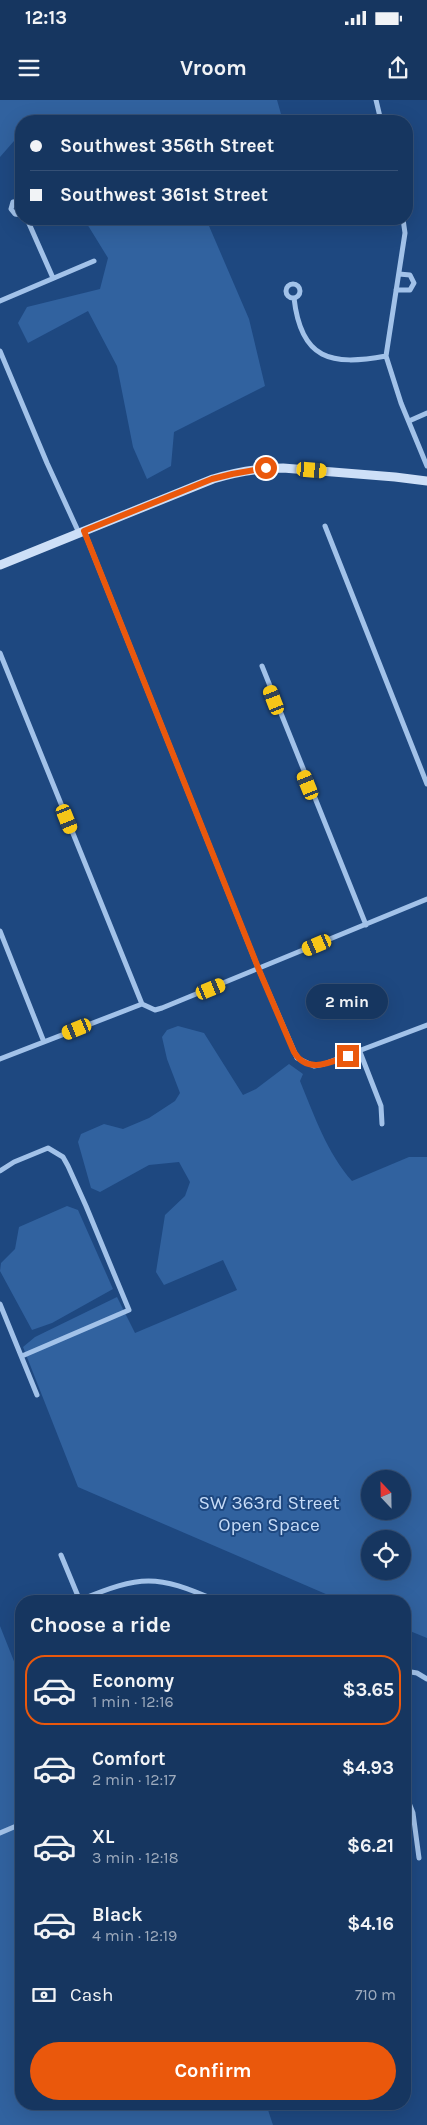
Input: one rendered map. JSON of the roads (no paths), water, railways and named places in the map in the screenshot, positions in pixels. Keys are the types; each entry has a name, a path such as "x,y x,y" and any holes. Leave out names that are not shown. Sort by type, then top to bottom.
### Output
{"main road":[{"path":"0,565 212,479 251,470 266,468 312,470 427,481"}],"street":[{"path":"376,100 380,115"},
{"path":"15,202 13,202 11,209 15,214"},
{"path":"30,225 53,278"},
{"path":"404,225 405,233 386,356 393,380 427,466"},
{"path":"0,301 94,261"},
{"path":"396,290 410,290 414,283 410,275 399,274"},
{"path":"294,298 295,310 304,335 320,354 332,359 353,361 386,356"},
{"path":"0,351 47,463 82,532 259,970 297,1058 307,1065 324,1064 360,1052 427,1025"},
{"path":"409,421 427,413"},
{"path":"325,526 427,784"},
{"path":"0,653 142,1004 148,1009 162,1008 259,970 427,899"},
{"path":"262,666 287,733 366,924"},
{"path":"0,931 44,1042"},
{"path":"0,1059 142,1004"},
{"path":"360,1052 381,1106 382,1124"},
{"path":"0,1171 14,1162 48,1148 63,1157 86,1206 129,1310 22,1356"},
{"path":"0,1304 37,1395"},
{"path":"62,1555 78,1595"},
{"path":"92,1595 118,1584 140,1581 175,1584 202,1595"},
{"path":"411,1672 417,1672 427,1679"},
{"path":"411,1808 419,1858"},
{"path":"0,1833 15,1827"}],"park label":[{"name":"SW 363rd Street Open Space","path":"269,1513"}]}
